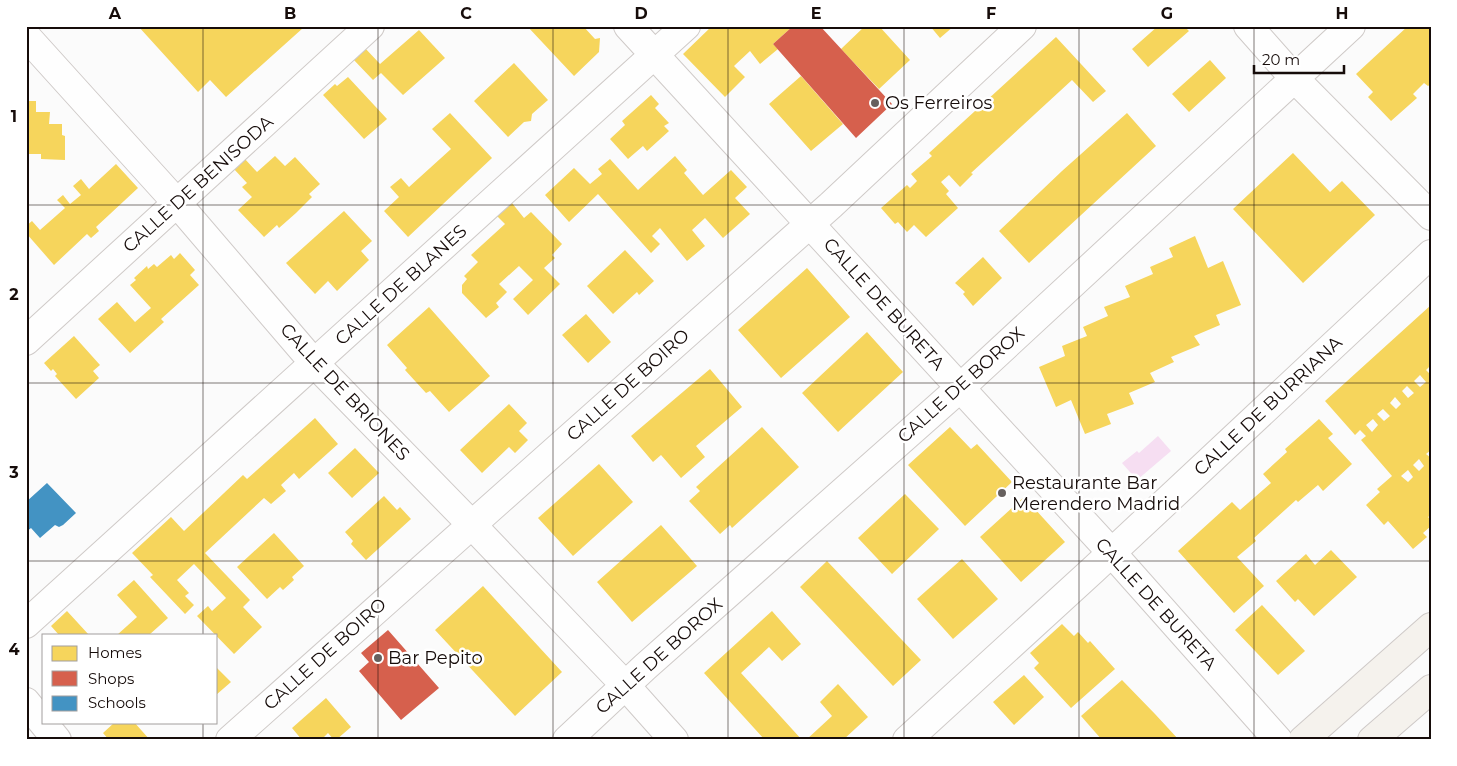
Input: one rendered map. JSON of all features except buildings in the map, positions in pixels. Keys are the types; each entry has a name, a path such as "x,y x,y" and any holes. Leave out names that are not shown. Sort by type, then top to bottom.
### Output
{"main road":[{"path":"1303,740 1431,627"},
{"path":"1372,740 1431,688"}],"street":[{"path":"26,36 37,26"},
{"name":"CALLE DE BENISODA","path":"26,341 370,26"},
{"name":"CALLE DE BURETA","path":"628,26 1111,552 1278,740"},
{"name":"CALLE DE BLANES","path":"26,624 686,26"},
{"name":"CALLE DE BOIRO","path":"230,740 831,205 1022,26"},
{"path":"1248,26 1294,78 1431,216"},
{"name":"CALLE DE BOROX","path":"567,740 626,685 960,388 1350,26"},
{"name":"CALLE DE BRIONES","path":"26,36 178,203 314,363 626,685 674,740"},
{"name":"CALLE DE BURRIANA","path":"907,740 1431,254"},
{"path":"26,702 42,722"},
{"path":"44,724 57,740"}],"shaded area":[{"path":"1158,436 1171,451 1137,480 1122,463 1137,451 1139,453"}],"place":[{"name":"Os Ferreiros","path":"875,103"},
{"name":"Restaurante Bar Merendero Madrid","path":"1002,493"},
{"name":"Bar Pepito","path":"378,658"}]}
